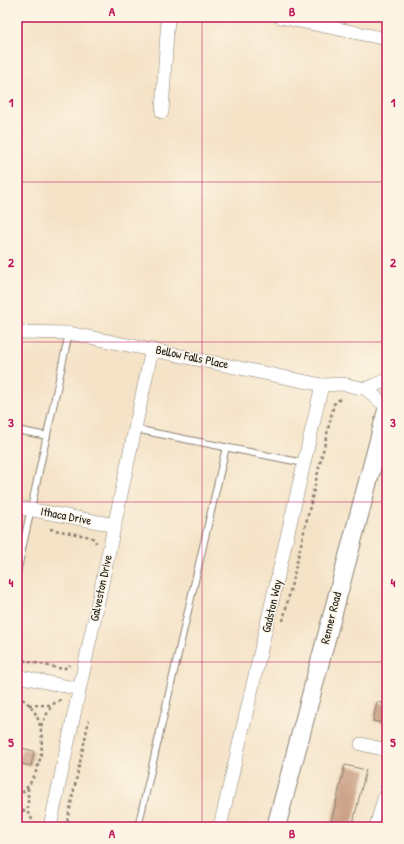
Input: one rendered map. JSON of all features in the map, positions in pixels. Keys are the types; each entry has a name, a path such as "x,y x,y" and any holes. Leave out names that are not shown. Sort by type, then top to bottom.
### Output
{"main road":[{"name":"Renner Road","path":"276,827 387,409"}],"street":[{"path":"162,112 168,17"},
{"path":"280,17 387,39"},
{"name":"Bellow Falls Place","path":"17,332 69,333 322,385 343,384 366,389 387,409"},
{"name":"Galveston Drive","path":"50,827 152,349"},
{"path":"366,389 387,380"},
{"name":"Gadston Way","path":"220,827 322,385"},
{"name":"Ithaca Drive","path":"17,506 31,510 114,525"},
{"path":"17,676 79,689"},
{"path":"361,744 387,750"},
{"path":"376,827 387,788"}],"lane":[{"path":"17,573 69,333"},
{"path":"135,429 305,463"},
{"path":"17,430 47,436"},
{"path":"138,827 226,447"}],"path":[{"path":"282,625 334,404 339,399 343,398"},
{"path":"47,528 91,537 95,540 96,545"},
{"path":"17,659 63,669 68,668 71,665 72,657"},
{"path":"17,696 29,705 36,716 42,739 34,777 28,787 17,797"},
{"path":"29,705 51,705 40,729"},
{"path":"34,758 38,759"},
{"path":"28,787 28,813"},
{"path":"17,807 28,813 37,827"}],"building":[{"path":"377,702 387,704 387,724 373,721"},
{"path":"22,748 34,751 31,766 18,763"},
{"path":"345,765 366,770 352,827 330,827"}]}
